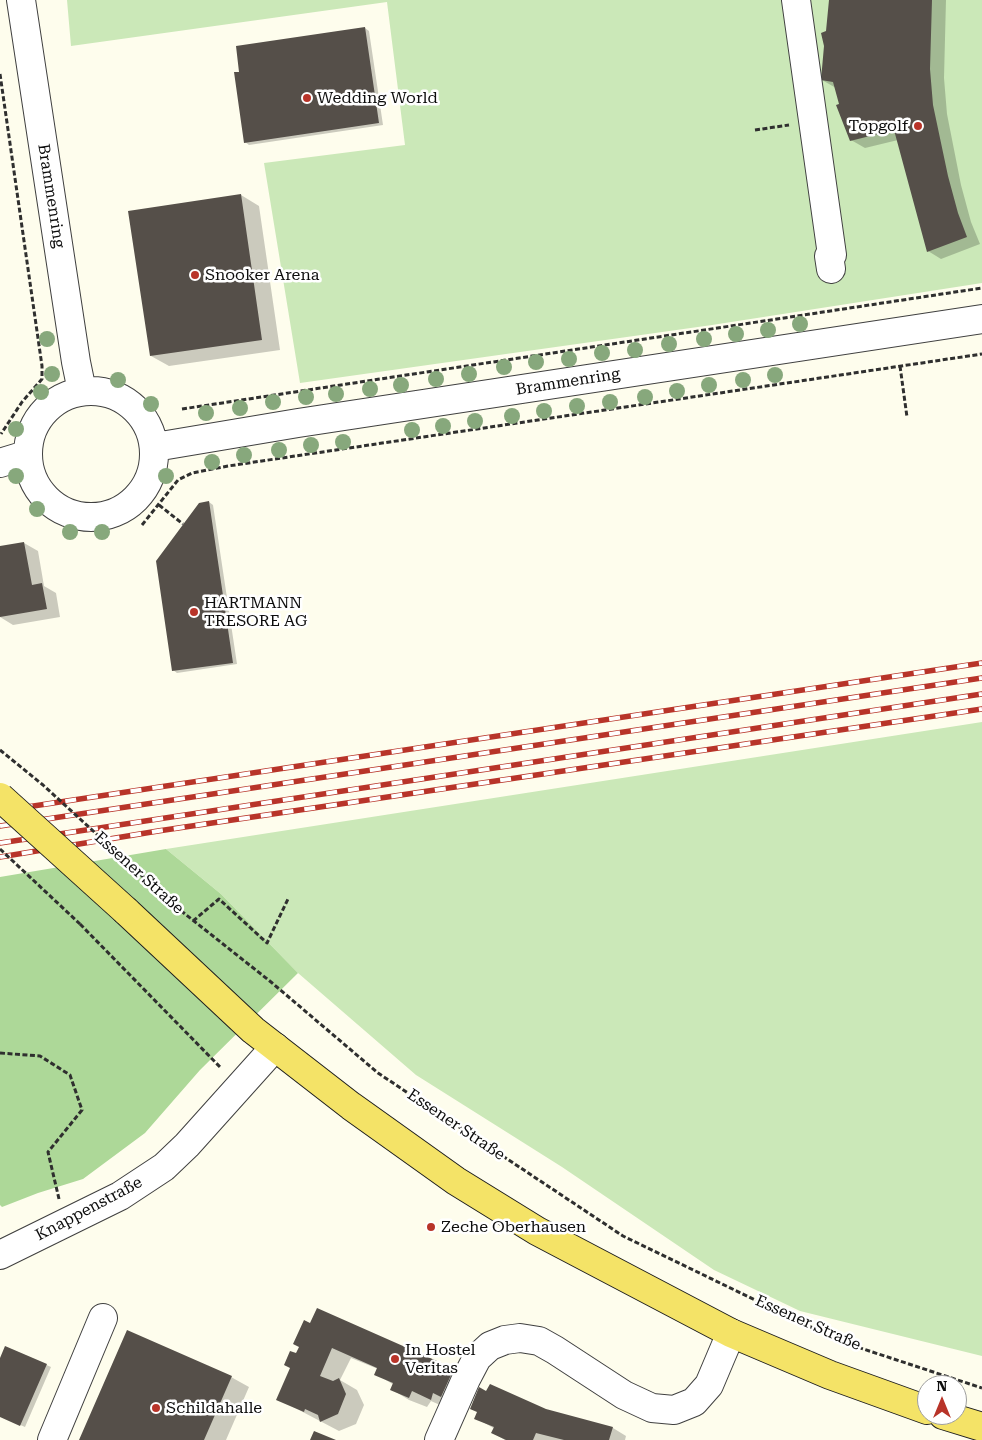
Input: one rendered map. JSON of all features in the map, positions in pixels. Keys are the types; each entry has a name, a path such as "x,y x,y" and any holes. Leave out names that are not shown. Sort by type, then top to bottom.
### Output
{"main road":[{"path":"0,797 126,911 253,1030 351,1106 464,1186 537,1231 730,1333 830,1375 917,1406"},
{"path":"967,1422 982,1427"}],"street":[{"name":"Brammenring","path":"21,0 82,391"},
{"path":"796,0 832,255 829,256 831,269"},
{"name":"Brammenring","path":"155,447 982,319"},
{"path":"82,391 98,392 113,396 132,408 147,423 153,435 155,447 152,471 134,500 112,513 102,517 91,518 71,514 50,502 34,483 26,455 30,436 39,418 58,401 82,391"},
{"path":"0,463 26,455"},
{"name":"Knappenstraße","path":"0,1255 120,1196 164,1166 187,1145 275,1047"},
{"path":"52,1440 103,1318"},
{"path":"439,1440 466,1379 478,1358 490,1346 504,1340 520,1338 539,1341 624,1395 652,1408 674,1410 694,1402 709,1385 730,1333"}],"path":[{"path":"0,74 42,366 42,379 22,402 4,432 0,435"},
{"path":"755,130 813,122"},
{"path":"182,409 982,288"},
{"path":"142,525 178,480 192,473 228,466 982,354"},
{"path":"900,366 907,417"},
{"path":"159,505 183,524"},
{"name":"Essener Straße","path":"0,750 43,786 175,906 271,982 378,1073 623,1236 842,1342 982,1388"},
{"path":"0,849 80,924 240,1087"},
{"path":"193,921 219,899 267,943 288,899"},
{"path":"0,1053 40,1056 70,1075 82,1110 48,1152 61,1207 67,1223"}],"green space":[{"path":"67,0 982,0 982,283 712,325 300,383 264,163 405,145 387,2 71,46"},
{"path":"982,722 982,1356 800,1311 714,1270 562,1167 416,1075 298,973 221,894 166,849"},
{"path":"166,849 221,894 298,973 200,1070 145,1133 83,1179 2,1207 0,1205 0,877"}],"building":[{"path":"829,0 932,0 930,69 933,105 948,176 967,237 927,252 894,130 850,141 836,105 839,104 833,82 821,80 824,46 821,33 826,31"},
{"name":"Wedding World","path":"365,27 379,123 244,143 234,72 239,72 236,46"},
{"name":"Snooker Arena","path":"241,194 262,340 150,356 128,211"},
{"name":"HARTMANN TRESORE AG","path":"209,501 233,663 172,671 156,561 199,503"},
{"path":"24,542 32,585 42,583 47,609 0,617 0,546"},
{"name":"In Hostel Veritas","path":"317,1308 446,1365 443,1372 451,1375 441,1397 433,1393 431,1400 412,1391 409,1398 390,1390 393,1383 374,1375 377,1368 332,1348 320,1376 333,1381 339,1378 346,1394 338,1414 320,1422 318,1415 305,1409 304,1412 276,1400 290,1368 284,1365 290,1351 296,1353 299,1347 293,1344 304,1320 310,1323"},
{"name":"Schildahalle","path":"127,1330 232,1376 204,1440 79,1440"},
{"path":"5,1346 47,1364 20,1426 0,1417 0,1358"},
{"path":"490,1384 546,1409 613,1427 609,1440 564,1440 536,1433 533,1440 506,1440 491,1433 494,1427 474,1419 477,1412 470,1409 479,1387 486,1391"},
{"path":"314,1431 336,1440 310,1440"}],"railway":[{"path":"0,811 982,663"},
{"path":"0,826 982,678"},
{"path":"0,843 982,694"},
{"path":"0,857 158,831 982,709"}],"place":[{"name":"Wedding World","path":"307,98"},
{"name":"Topgolf","path":"918,126"},
{"name":"Snooker Arena","path":"195,275"},
{"name":"HARTMANN TRESORE AG","path":"194,612"},
{"name":"Zeche Oberhausen","path":"431,1227"},
{"name":"In Hostel Veritas","path":"395,1359"},
{"name":"Schildahalle","path":"156,1408"}]}
